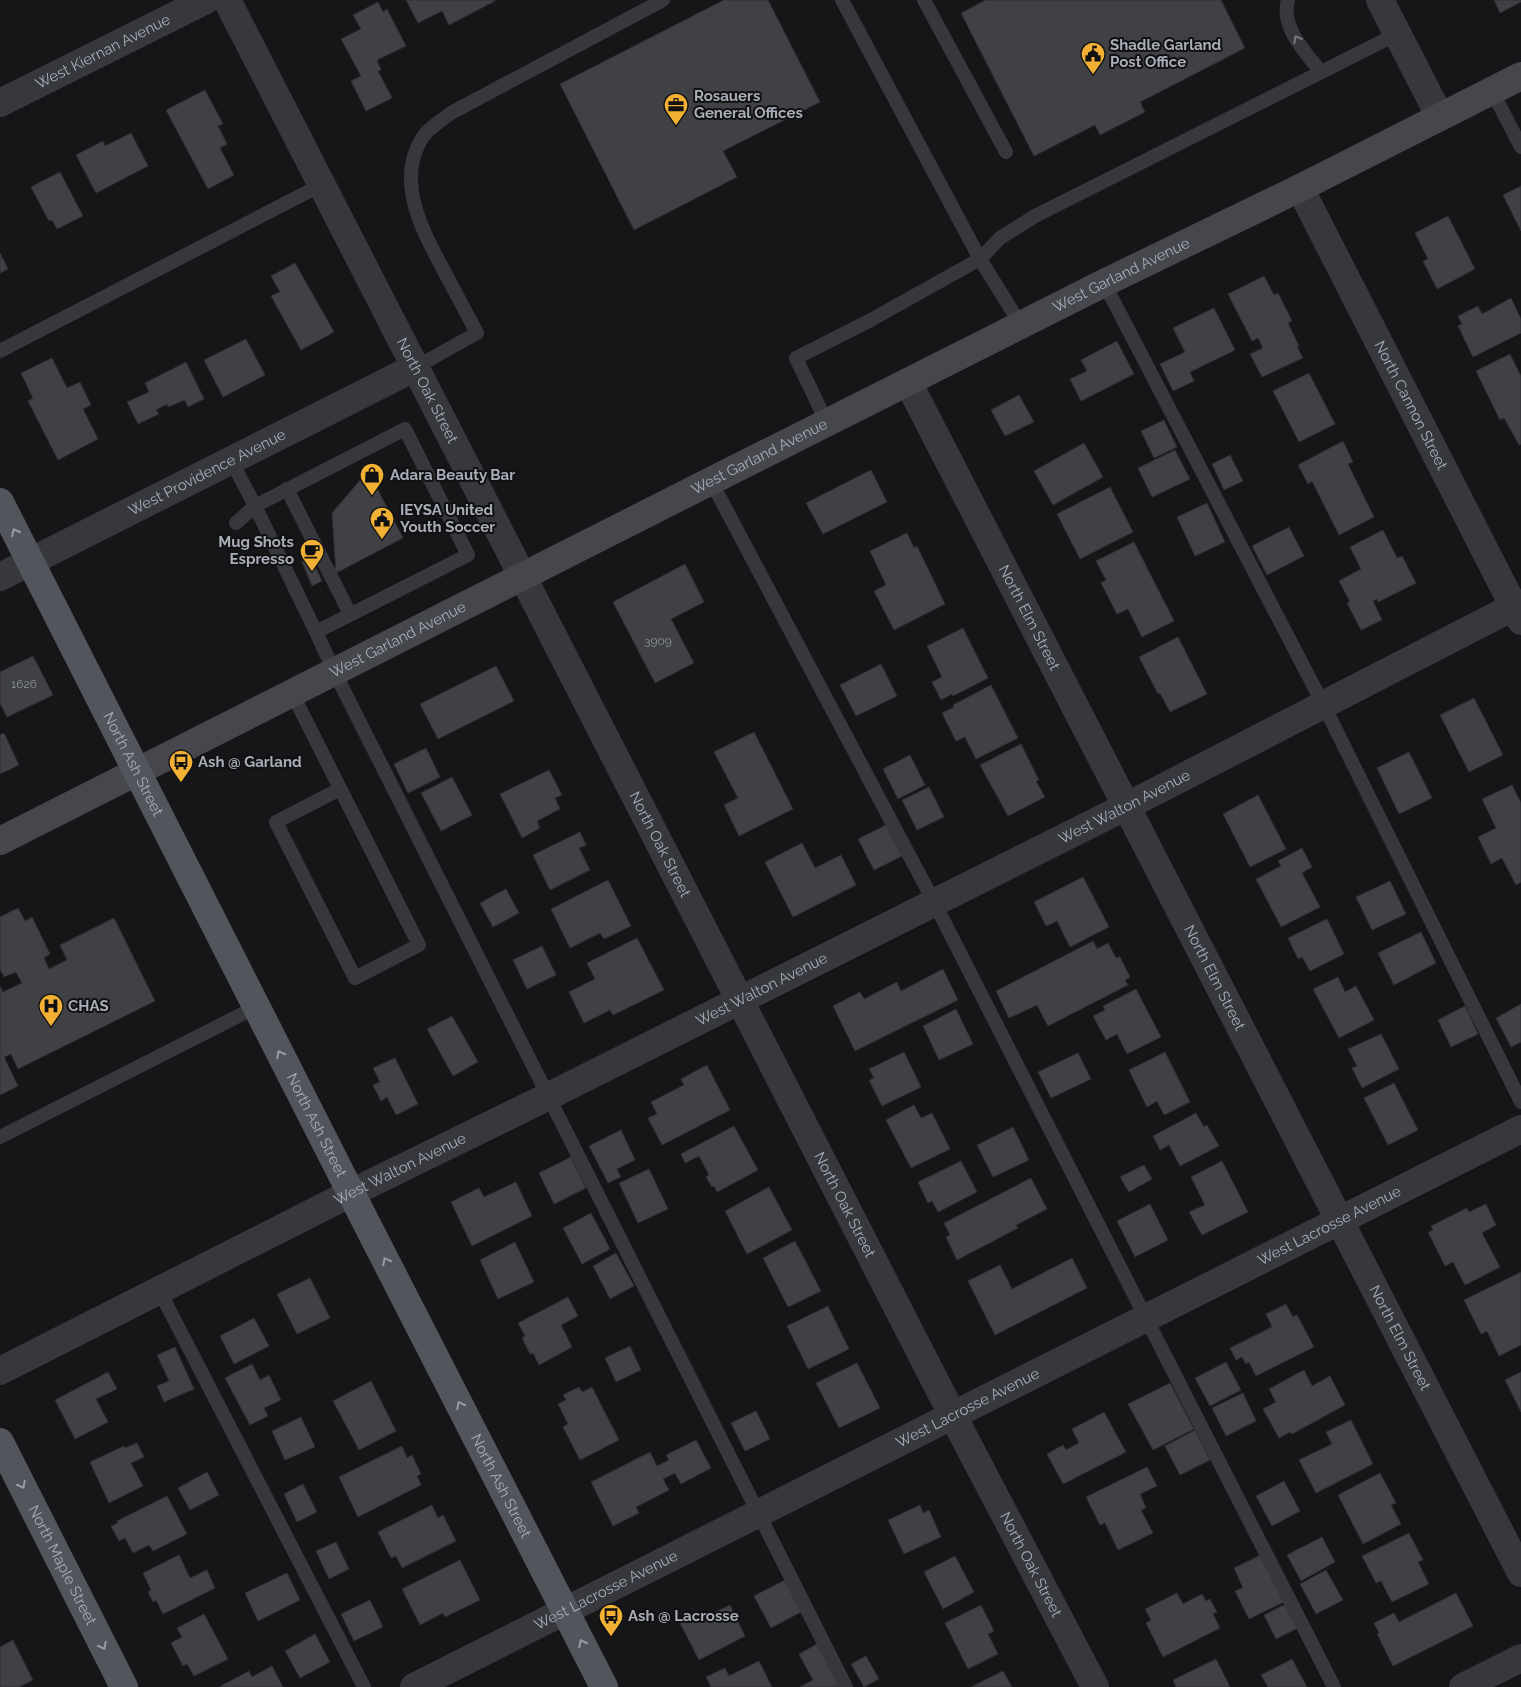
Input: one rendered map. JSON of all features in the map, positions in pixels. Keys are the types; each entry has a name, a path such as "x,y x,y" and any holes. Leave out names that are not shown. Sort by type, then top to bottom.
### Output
{"main road":[{"name":"North Ash Street","path":"0,502 604,1687"},
{"name":"North Maple Street","path":"0,1442 124,1687"}],"street":[{"name":"West Kiernan Avenue","path":"0,103 206,0"},
{"name":"North Oak Street","path":"227,0 953,1416 1095,1687"},
{"path":"1380,0 1440,117"},
{"name":"West Garland Avenue","path":"0,841 1021,325 1300,188 1521,76"},
{"name":"North Cannon Street","path":"1300,188 1518,610"},
{"name":"West Providence Avenue","path":"0,577 416,367"},
{"name":"North Elm Street","path":"908,382 1521,1573"},
{"name":"West Walton Avenue","path":"0,1371 351,1193 549,1096 1127,806 1323,704 1518,610"},
{"name":"West Lacrosse Avenue","path":"414,1687 1521,1129"},
{"path":"1463,1687 1521,1658"}],"lane":[{"path":"416,367 477,333 420,225 412,195 411,167 423,136 451,113 664,0"},
{"path":"842,0 980,259 1021,325"},
{"path":"924,0 1006,152"},
{"path":"1288,0 1288,22 1299,44 1321,72"},
{"path":"827,423 796,358 869,321 980,259 1000,238 1035,216 1397,34"},
{"path":"1492,91 1521,147"},
{"path":"0,351 321,185"},
{"path":"1104,284 1323,704 1521,1102"},
{"path":"236,523 255,506 405,429 468,554 316,632"},
{"path":"231,460 334,671 846,1687"},
{"path":"711,481 934,902 1334,1687"},
{"path":"287,489 350,614"},
{"path":"292,693 420,945 355,978 276,822 340,789"},
{"path":"0,1137 256,1007"},
{"path":"159,1290 364,1687"}],"building":[{"path":"406,0 495,1 449,25 442,11 418,23"},
{"name":"Rosauers General Offices","path":"724,0 768,0 820,102 723,151 737,177 634,230 560,84"},
{"name":"Shadle Garland Post Office","path":"986,0 1221,0 1245,48 1140,102 1145,112 1100,135 1095,125 1034,156 961,13"},
{"path":"1494,0 1521,0 1521,2 1500,13"},
{"path":"378,2 383,12 387,9 406,46 377,60 381,70 378,71 392,98 366,111 351,81 361,76 341,39 361,29 353,15"},
{"path":"205,90 223,124 218,126 227,144 220,148 234,175 208,189 166,110"},
{"path":"131,133 148,166 96,193 76,155 103,141 105,146"},
{"path":"60,172 83,216 57,229 52,220 49,221 31,187"},
{"path":"1521,186 1521,231 1503,195"},
{"path":"1448,216 1475,269 1437,289 1423,261 1428,259 1415,233"},
{"path":"0,253 8,269 0,273"},
{"path":"295,263 334,332 301,350 271,296 280,292 271,276"},
{"path":"1264,276 1274,295 1278,293 1292,321 1288,323 1303,358 1262,377 1250,354 1263,348 1258,338 1252,341 1228,294"},
{"path":"1511,298 1521,319 1521,333 1473,357 1458,326 1462,324 1458,316 1478,306 1482,314"},
{"path":"1214,308 1235,350 1190,372 1194,381 1173,391 1160,364 1185,352 1173,328"},
{"path":"246,339 265,375 223,397 204,360"},
{"path":"1117,341 1134,374 1081,401 1070,379 1087,371 1081,360"},
{"path":"1510,354 1521,376 1521,444 1519,445 1504,418 1500,420 1476,371"},
{"path":"52,358 67,388 80,382 91,405 83,409 98,439 58,460 28,401 33,398 21,373"},
{"path":"186,362 204,399 188,407 185,400 168,407 167,404 156,410 159,414 138,424 127,402 149,392 145,383"},
{"path":"1309,373 1335,424 1299,442 1273,391"},
{"path":"1019,395 1034,422 1005,436 991,410"},
{"path":"1164,420 1177,447 1154,458 1141,431"},
{"path":"1343,441 1353,462 1348,464 1374,517 1339,535 1312,481 1308,484 1298,465"},
{"path":"1084,443 1103,477 1053,505 1034,471"},
{"path":"1175,450 1190,479 1152,497 1138,468"},
{"path":"1230,455 1243,481 1224,490 1212,464"},
{"path":"871,470 887,502 823,534 806,503"},
{"path":"368,471 403,538 336,573 332,513"},
{"path":"1110,487 1133,532 1080,559 1057,514"},
{"path":"1207,503 1225,542 1195,556 1177,517"},
{"path":"1289,527 1304,556 1267,575 1252,546"},
{"path":"1383,530 1397,558 1402,556 1416,583 1378,602 1377,599 1373,601 1382,620 1361,630 1347,603 1350,602 1339,581 1361,569 1350,547"},
{"path":"907,533 914,548 917,546 945,604 894,630 874,591 886,585 870,551"},
{"path":"1134,542 1174,621 1142,637 1128,609 1117,614 1101,583 1106,580 1096,561"},
{"name":"Mug Shots Espresso","path":"311,558 322,581 312,586 302,562"},
{"path":"685,564 704,602 671,619 694,663 655,683 613,602"},
{"path":"963,628 988,678 941,700 932,682 942,677 927,646"},
{"path":"1178,637 1207,694 1170,712 1160,693 1158,694 1139,657"},
{"path":"33,656 53,695 7,717 0,703 0,672"},
{"path":"881,664 897,696 856,716 840,685"},
{"path":"496,666 514,701 438,739 420,704"},
{"path":"991,685 1018,738 976,759 965,737 956,741 942,713"},
{"path":"1474,698 1503,755 1469,772 1440,715"},
{"path":"754,732 793,809 739,836 724,805 738,798 714,752"},
{"path":"4,733 19,765 0,774 0,735"},
{"path":"1021,744 1039,780 1036,781 1045,797 1008,816 980,765"},
{"path":"426,748 440,777 408,793 394,764"},
{"path":"1409,752 1432,798 1399,814 1377,768"},
{"path":"910,755 925,785 898,799 883,769"},
{"path":"549,770 562,795 555,798 560,809 537,821 540,828 522,838 500,794"},
{"path":"452,777 472,815 441,831 421,793"},
{"path":"1512,785 1521,803 1521,882 1516,885 1502,858 1491,864 1478,837 1496,828 1482,799"},
{"path":"929,787 944,817 917,830 902,800"},
{"path":"1258,795 1286,849 1250,867 1223,814"},
{"path":"886,825 902,856 874,870 858,839"},
{"path":"580,832 586,845 579,848 590,870 550,890 533,855"},
{"path":"802,843 815,868 841,855 856,885 793,917 765,862"},
{"path":"1302,848 1312,867 1302,873 1320,907 1281,927 1256,879 1281,866 1278,861"},
{"path":"1083,877 1109,927 1070,947 1057,921 1046,926 1034,902"},
{"path":"608,880 631,926 604,939 600,933 570,948 551,909"},
{"path":"1390,881 1406,914 1372,930 1356,897"},
{"path":"506,889 519,913 493,927 480,903"},
{"name":"CHAS","path":"18,908 25,921 32,917 50,954 44,958 49,969 67,960 60,945 114,918 155,1001 18,1069 11,1054 4,1057 18,1086 0,1095 0,986 3,992 22,983 16,972 4,977 0,969 0,917"},
{"path":"1327,919 1344,954 1310,971 1302,957 1298,959 1288,938"},
{"path":"1421,932 1436,963 1394,985 1378,953"},
{"path":"637,938 664,990 613,1015 610,1010 584,1023 569,992 595,979 587,963"},
{"path":"1093,941 1097,949 1108,943 1116,958 1120,957 1130,977 1125,980 1128,985 1048,1026 1037,1005 1009,1018 996,991"},
{"path":"542,946 556,975 527,989 513,960"},
{"path":"943,969 958,1000 855,1051 833,1006 860,992 864,999 897,982 901,991"},
{"path":"1338,977 1345,992 1356,986 1374,1020 1339,1038 1313,989"},
{"path":"1136,989 1161,1037 1127,1054 1117,1034 1106,1040 1093,1016 1105,1010 1103,1006"},
{"path":"1521,1004 1521,1042 1511,1047 1496,1018"},
{"path":"1465,1006 1478,1034 1451,1047 1438,1020"},
{"path":"956,1009 973,1044 939,1060 923,1026"},
{"path":"452,1016 478,1062 453,1076 427,1029"},
{"path":"1381,1034 1399,1069 1362,1088 1352,1068 1357,1066 1348,1049"},
{"path":"904,1052 921,1087 882,1106 869,1080 874,1078 869,1069"},
{"path":"1165,1052 1190,1102 1164,1115 1157,1101 1147,1107 1129,1070"},
{"path":"1078,1053 1091,1079 1051,1098 1038,1072"},
{"path":"395,1058 418,1104 396,1115 387,1097 381,1101 373,1085 380,1082 373,1068"},
{"path":"707,1065 730,1110 662,1145 648,1118 657,1114 651,1102 684,1085 681,1079"},
{"path":"1394,1083 1418,1130 1388,1145 1364,1098"},
{"path":"914,1105 921,1118 932,1113 950,1149 911,1168 886,1120"},
{"path":"1196,1113 1204,1127 1207,1125 1219,1146 1180,1166 1169,1145 1160,1150 1153,1136"},
{"path":"734,1126 758,1170 717,1192 706,1177 709,1175 699,1156 685,1163 681,1154"},
{"path":"1013,1127 1029,1160 993,1177 977,1145"},
{"path":"621,1130 635,1160 617,1169 621,1177 608,1183 589,1146"},
{"path":"571,1157 586,1188 554,1204 539,1173"},
{"path":"961,1161 977,1192 938,1212 932,1201 928,1203 918,1182"},
{"path":"1222,1161 1248,1212 1202,1235 1189,1212 1205,1205 1191,1177"},
{"path":"1144,1165 1152,1179 1129,1192 1120,1177"},
{"path":"649,1169 668,1209 638,1223 619,1183"},
{"path":"1031,1178 1047,1209 1016,1225 1018,1228 957,1260 946,1237 950,1235 944,1223"},
{"path":"516,1182 532,1216 472,1246 451,1202 479,1188 484,1197"},
{"path":"769,1187 792,1230 747,1254 725,1211"},
{"path":"1150,1204 1168,1240 1135,1257 1117,1221"},
{"path":"1486,1204 1496,1225 1482,1233 1500,1267 1465,1285 1453,1262 1445,1266 1428,1232 1433,1230 1431,1226 1467,1208 1469,1212"},
{"path":"591,1213 610,1249 582,1264 563,1228"},
{"path":"795,1241 821,1291 788,1307 763,1258"},
{"path":"515,1242 534,1282 498,1299 480,1260"},
{"path":"616,1253 634,1286 610,1299 593,1266"},
{"path":"1072,1258 1087,1288 995,1335 968,1281 1000,1265 1012,1289"},
{"path":"1521,1272 1521,1345 1499,1356 1487,1331 1481,1334 1464,1300"},
{"path":"310,1278 330,1318 297,1334 277,1294"},
{"path":"568,1297 578,1316 561,1325 572,1347 539,1365 533,1353 530,1354 522,1338 525,1336 518,1323"},
{"path":"1286,1304 1293,1317 1297,1315 1314,1347 1256,1376 1249,1362 1246,1364 1242,1357 1236,1360 1230,1348 1272,1327 1266,1314"},
{"path":"828,1306 849,1349 808,1369 787,1326"},
{"path":"254,1318 269,1346 234,1364 220,1336"},
{"path":"630,1346 641,1370 616,1382 605,1358"},
{"path":"175,1347 194,1389 164,1402 157,1386 169,1381 157,1355"},
{"path":"1226,1362 1241,1390 1210,1406 1195,1378"},
{"path":"857,1363 880,1408 839,1428 816,1383"},
{"path":"252,1364 260,1380 269,1375 281,1400 264,1408 268,1416 250,1425 225,1378"},
{"path":"1304,1370 1312,1386 1330,1376 1345,1405 1292,1434 1290,1432 1279,1438 1263,1409 1276,1402 1269,1389"},
{"path":"108,1372 117,1389 96,1399 108,1422 75,1439 55,1400"},
{"path":"1521,1372 1521,1412 1505,1380"},
{"path":"371,1381 396,1431 359,1450 333,1401"},
{"path":"1170,1383 1194,1429 1153,1450 1128,1404"},
{"path":"579,1387 582,1392 592,1387 619,1440 580,1460 563,1427 568,1424 558,1404 566,1400 563,1395"},
{"path":"1243,1393 1256,1421 1226,1436 1212,1408"},
{"path":"756,1411 770,1439 745,1451 731,1423"},
{"path":"1104,1412 1126,1452 1063,1484 1047,1454 1063,1445 1066,1450 1079,1443 1072,1429"},
{"path":"301,1417 315,1447 285,1460 272,1431"},
{"path":"1351,1420 1373,1464 1316,1493 1299,1460 1332,1444 1326,1432"},
{"path":"1195,1430 1210,1460 1180,1475 1165,1446"},
{"path":"696,1440 711,1468 681,1484 675,1473 663,1479 669,1490 636,1507 639,1513 613,1526 591,1482 650,1452 657,1466 669,1460 666,1455"},
{"path":"137,1443 144,1457 131,1463 143,1486 109,1503 90,1462 124,1446 125,1448"},
{"path":"402,1446 407,1458 412,1455 421,1474 417,1476 421,1485 358,1517 339,1477"},
{"path":"1147,1467 1157,1486 1140,1494 1146,1508 1141,1510 1153,1533 1118,1550 1105,1523 1100,1525 1086,1497"},
{"path":"207,1472 219,1495 190,1510 178,1488"},
{"path":"1380,1473 1396,1503 1391,1505 1401,1524 1363,1544 1338,1495"},
{"path":"1284,1481 1300,1511 1272,1526 1256,1496"},
{"path":"303,1484 317,1512 297,1522 284,1494"},
{"path":"167,1496 187,1534 153,1551 149,1545 133,1553 125,1538 119,1541 111,1526 118,1523 117,1521"},
{"path":"432,1505 438,1518 443,1515 456,1541 402,1568 396,1556 391,1558 378,1532"},
{"path":"920,1505 923,1513 929,1510 941,1537 904,1554 888,1520"},
{"path":"1409,1533 1423,1560 1418,1562 1429,1584 1392,1602 1381,1581 1376,1583 1362,1556"},
{"path":"1322,1537 1335,1562 1301,1581 1287,1555"},
{"path":"336,1542 349,1569 329,1579 316,1551"},
{"path":"179,1555 190,1578 207,1570 215,1588 163,1614 156,1600 153,1602 148,1592 151,1590 143,1573"},
{"path":"1261,1555 1284,1602 1249,1619 1235,1591 1243,1588 1234,1568"},
{"path":"955,1556 974,1592 943,1609 924,1572"},
{"path":"460,1560 480,1600 445,1617 443,1613 420,1625 402,1589"},
{"path":"1326,1570 1343,1600 1316,1614 1300,1584"},
{"path":"287,1573 300,1600 258,1621 245,1593"},
{"path":"785,1580 801,1612 771,1628 754,1596"},
{"path":"1177,1593 1183,1604 1202,1594 1206,1601 1210,1599 1217,1612 1213,1614 1220,1628 1163,1657 1146,1623 1151,1620 1145,1609"},
{"path":"1456,1593 1473,1626 1393,1666 1377,1634 1379,1633 1374,1623 1394,1613 1399,1622"},
{"path":"370,1600 383,1627 354,1641 341,1614"},
{"path":"1286,1604 1298,1628 1276,1639 1264,1615"},
{"path":"730,1605 745,1636 699,1660 679,1621 698,1612 701,1619"},
{"path":"981,1605 994,1631 988,1634 998,1654 968,1669 945,1623"},
{"path":"204,1614 228,1659 194,1676 187,1664 183,1666 171,1643 182,1637 177,1628"},
{"path":"315,1634 330,1662 300,1678 285,1651"},
{"path":"13,1640 33,1680 19,1687 0,1687 0,1647"},
{"path":"817,1644 840,1687 800,1687 813,1680 799,1654"},
{"path":"866,1656 879,1679 864,1687 851,1664"},
{"path":"1216,1659 1230,1687 1176,1687 1173,1680"},
{"path":"1292,1659 1307,1687 1268,1687 1261,1675"},
{"path":"759,1661 772,1687 711,1687 706,1677 725,1668 729,1676"},
{"path":"272,1666 283,1687 219,1687 249,1671 252,1677"},
{"path":"1003,1671 1012,1687 971,1687"}],"place":[{"name":"Shadle Garland Post Office","path":"1093,75"},
{"name":"Rosauers General Offices","path":"676,126"},
{"name":"Adara Beauty Bar","path":"372,496"},
{"name":"IEYSA United Youth Soccer","path":"382,540"},
{"name":"Mug Shots Espresso","path":"312,572"},
{"name":"Ash @ Garland","path":"181,783"},
{"name":"CHAS","path":"51,1027"},
{"name":"Ash @ Lacrosse","path":"611,1637"}]}
